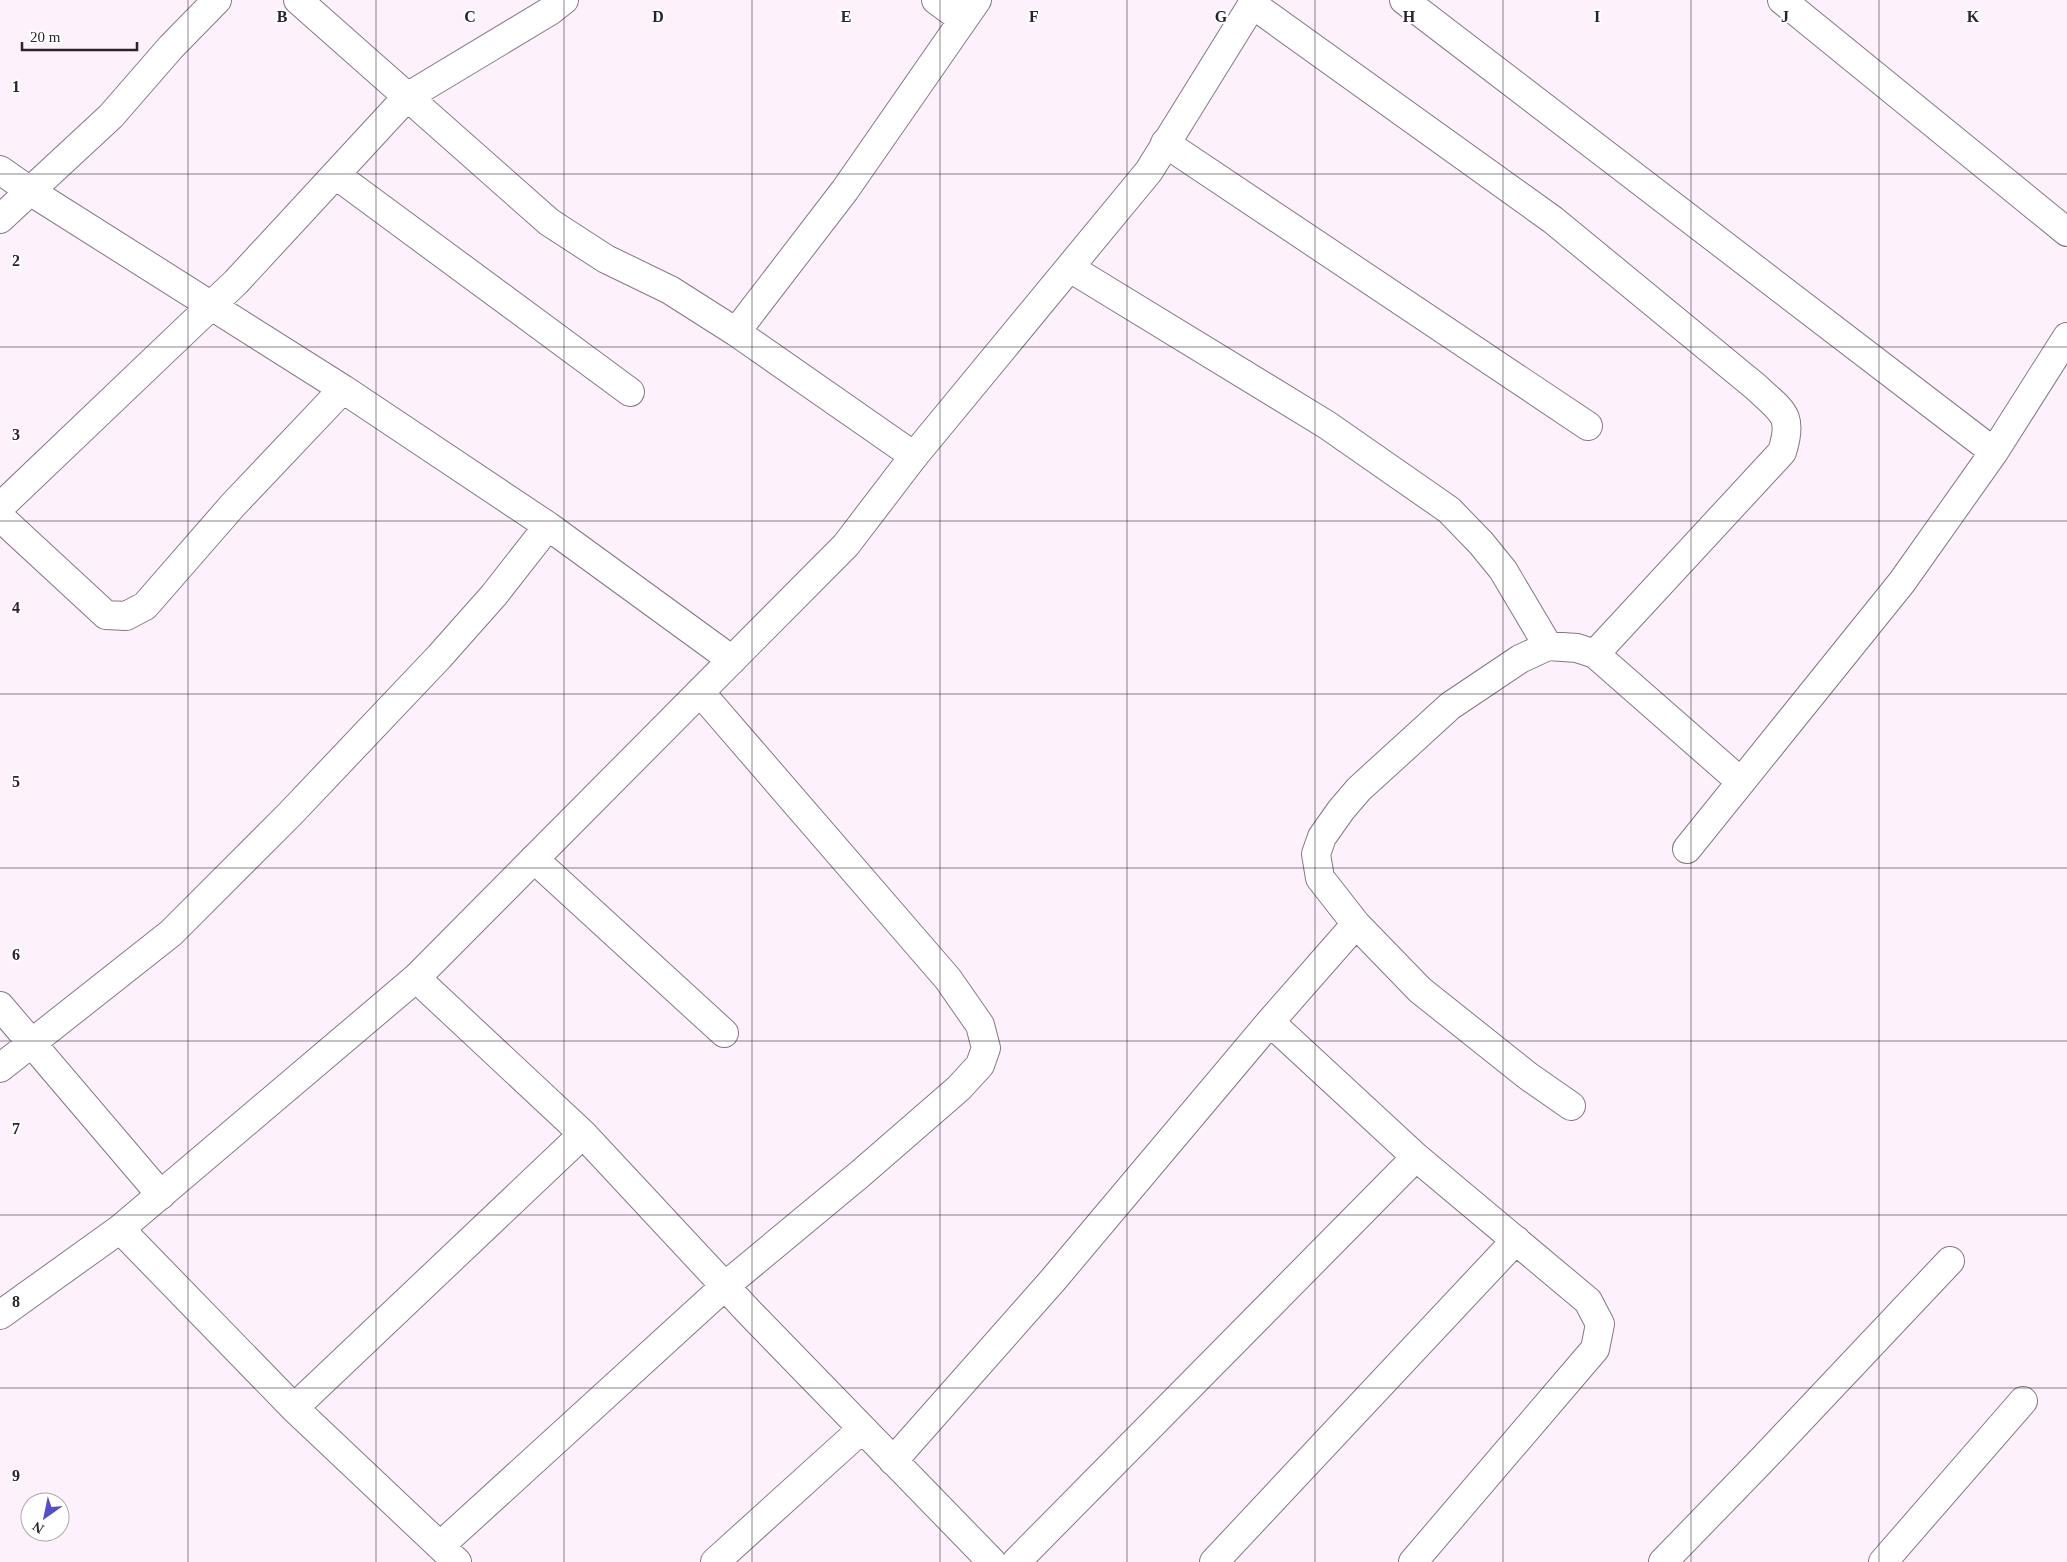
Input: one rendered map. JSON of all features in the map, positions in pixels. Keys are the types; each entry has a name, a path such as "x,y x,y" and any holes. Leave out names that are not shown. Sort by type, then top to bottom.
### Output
{"street":[{"path":"0,219 111,116 171,47 217,0"},
{"path":"298,0 549,222 606,259 670,290 736,332 914,456"},
{"path":"0,507 236,282 407,97 550,12 564,0"},
{"path":"736,332 845,190 970,10 936,0"},
{"path":"1404,0 1994,452"},
{"path":"1782,0 2067,232"},
{"path":"0,1315 120,1229 416,978 846,545 914,456 1149,171 1254,2 1554,220 1756,387 1786,416 1788,434 1782,452 1595,654"},
{"path":"1165,143 1588,426"},
{"path":"0,170 30,191 343,389 548,526 732,660"},
{"path":"336,175 630,392"},
{"path":"1070,268 1327,425 1449,510 1503,570 1548,646"},
{"path":"1687,849 1902,582 1994,452 2067,337"},
{"path":"0,517 106,615 126,616 145,606 233,505 343,389"},
{"path":"0,1068 32,1045 170,933 290,814 440,657 494,594 548,526"},
{"path":"1571,1106 1528,1076 1420,990 1356,924 1320,878 1316,854 1322,837 1359,789 1450,706 1520,659 1548,646 1577,648 1595,654 1741,782"},
{"path":"120,1229 294,1408 448,1554 725,1286 860,1174 958,1088 980,1065 986,1048 980,1025 948,979 700,692"},
{"path":"534,860 724,1033"},
{"path":"893,1461 1065,1265 1270,1022 1356,924"},
{"path":"416,978 583,1134 985,1560"},
{"path":"0,1006 161,1195"},
{"path":"1270,1022 1416,1157 1588,1301 1600,1324 1596,1349 1413,1562"},
{"path":"294,1408 583,1134"},
{"path":"1016,1562 1416,1157"},
{"path":"1214,1562 1516,1240"},
{"path":"1663,1562 1950,1261"},
{"path":"1882,1562 2024,1401"},
{"path":"715,1562 862,1429"}]}
